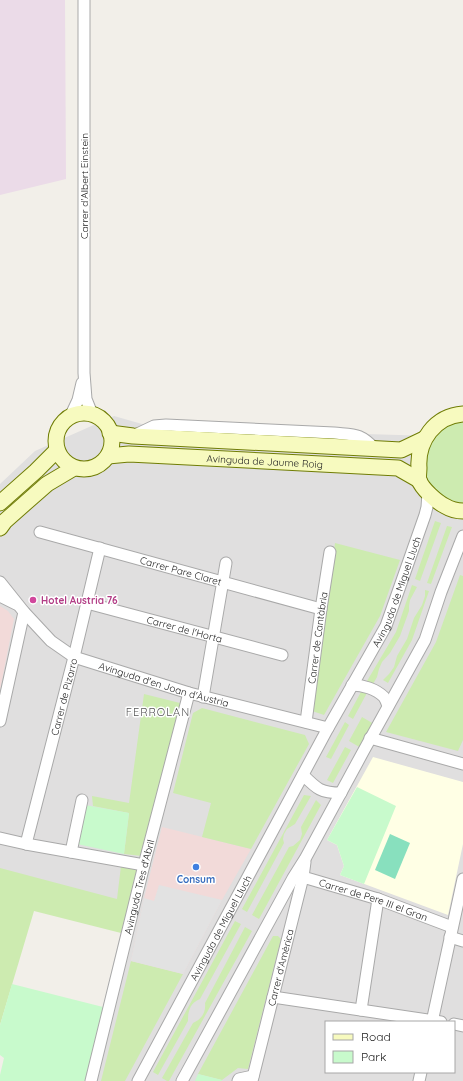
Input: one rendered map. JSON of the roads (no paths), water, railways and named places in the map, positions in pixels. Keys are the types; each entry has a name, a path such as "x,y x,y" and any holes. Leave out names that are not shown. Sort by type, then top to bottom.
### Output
{"main road":[{"path":"80,413 92,414 103,421 110,433 112,445 108,456 99,465 87,469 74,468 64,461 57,450 56,437 60,425 70,417 80,413"},
{"path":"463,414 448,417 433,427 424,439 418,459 419,480 428,493 446,507 463,511"},
{"name":"Avinguda de Jaume Roig","path":"110,433 133,436 401,450 424,439"},
{"path":"0,503 57,450"},
{"name":"Avinguda de Jaume Roig","path":"108,456 129,454 398,468 419,480"},
{"path":"0,528 5,521 47,484 74,468"}],"street":[{"name":"Carrer d'Albert Einstein","path":"84,0 84,373 86,399 92,414"},
{"name":"Carrer d'Albert Einstein","path":"70,417 78,400 84,373"},
{"name":"Avinguda de Miguel Lluch","path":"138,1081 328,728 386,626 426,515 428,493"},
{"name":"Carrer Pare Claret","path":"40,532 321,609"},
{"path":"303,775 318,789 326,792 341,793 425,640 441,592 463,536"},
{"name":"Carrer de Pizarro","path":"26,844 74,657 100,548"},
{"name":"Carrer de Cantàbria","path":"306,722 330,552"},
{"path":"203,697 226,563"},
{"name":"Avinguda d'en Joan d'Àustria","path":"0,582 51,641 74,657 203,697 328,728"},
{"name":"Avinguda d'en Joan d'Àustria","path":"0,596 21,608"},
{"name":"Carrer de l'Horta","path":"87,603 282,655"},
{"path":"0,721 21,608"},
{"path":"352,685 359,685 375,690 384,698 388,706"},
{"name":"Avinguda Tres d'Abril","path":"91,1081 144,865 189,693"},
{"path":"370,738 463,764"},
{"name":"Carrer d'Amèrica","path":"238,1081 239,1079 252,1079 273,997 298,877 305,859 341,793"},
{"path":"71,852 82,800"},
{"path":"0,838 144,865"},
{"path":"182,1081 298,877"},
{"name":"Carrer de Pere III el Gran","path":"298,877 378,899 455,927 463,941"},
{"path":"273,997 435,1021 455,927 463,879"},
{"path":"361,1010 378,899"}],"place":[{"name":"Hotel Austria 76","path":"33,600"},
{"name":"Consum","path":"196,867"}],"district":[{"name":"FERROLAN","path":"158,712"}]}
